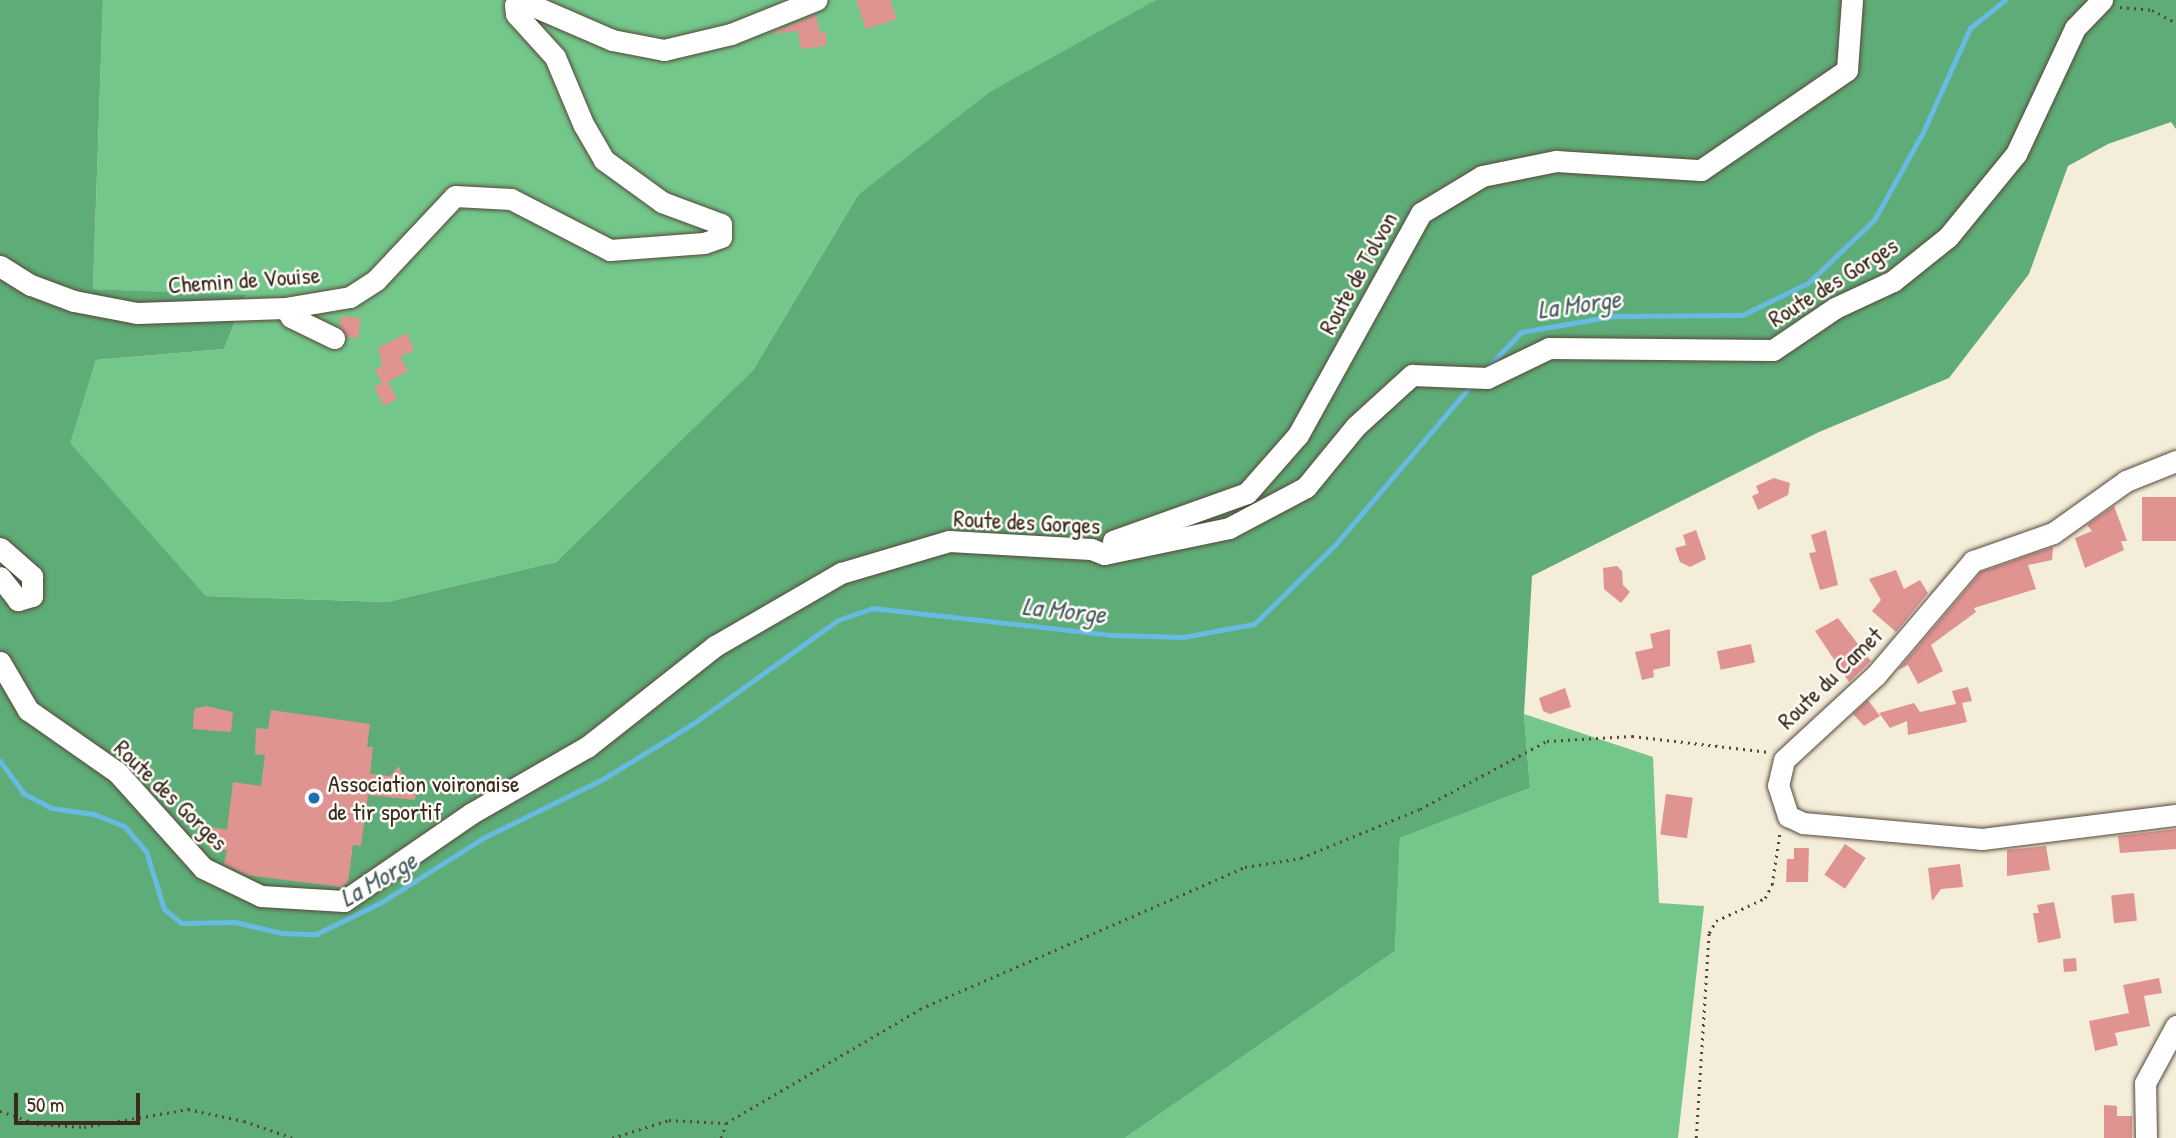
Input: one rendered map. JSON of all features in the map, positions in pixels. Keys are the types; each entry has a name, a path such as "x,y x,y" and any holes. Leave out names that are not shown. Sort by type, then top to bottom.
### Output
{"street":[{"name":"Chemin de Vouise","path":"0,266 31,285 74,301 137,313 285,307 350,297 368,286 400,258 455,196 512,199 610,250 704,243 721,237 721,224 714,218 662,202 604,160 584,126 555,57 516,14 511,2 522,1 612,40 664,50 731,34 816,0"},
{"name":"Route de Tolvon","path":"1091,549 1247,493 1298,435 1421,213 1482,176 1556,161 1701,170 1847,70 1852,0"},
{"name":"Route des Gorges","path":"0,662 28,710 117,772 203,868 261,896 344,901 472,813 587,747 715,646 841,573 949,541 1091,549 1104,554 1229,528 1306,487 1356,426 1412,375 1487,378 1549,348 1773,350 1835,308 1893,281 1948,237 2015,154 2075,28 2100,2"},
{"path":"285,307 291,317 334,338"},
{"name":"Route du Camet","path":"1788,816 1778,785 1784,760 1876,675 1973,561 2053,533 2126,481 2176,461"},
{"path":"0,548 32,576 32,596 18,600 0,578"},
{"path":"1788,816 1803,823 1982,839 2176,815"},
{"path":"2146,1138 2145,1083 2176,1026"}],"path":[{"path":"2100,2 2152,10 2176,23"},
{"path":"612,1138 669,1120 726,1124 920,1009 1245,867 1301,858 1420,808 1547,741 1632,736 1774,753 1784,760"},
{"path":"1696,1138 1709,933 1716,921 1765,898 1772,886 1782,825 1788,816"},
{"path":"0,1111 37,1124 84,1127 188,1109 244,1121 293,1138"},
{"path":"721,1138 726,1124"}],"green space":[{"path":"0,0 103,0 93,289 246,295 224,349 96,360 70,443 206,596 387,602 556,562 753,370 858,195 990,92 1156,0 2176,0 2176,129 2171,122 2108,144 2068,166 2029,274 1949,378 1819,432 1532,576 1524,714 1530,788 1400,838 1395,951 1125,1138 0,1138"},
{"path":"103,0 1156,0 858,195 753,370 556,562 387,602 206,596 69,443 96,360 224,349 246,296 93,289"},
{"path":"1524,714 1653,757 1659,903 1704,906 1678,1138 1125,1138 1395,951 1400,838 1530,788"}],"building":[{"path":"856,0 890,0 897,19 866,29"},
{"path":"816,15 820,33 826,32 826,46 801,49 798,31 768,34"},
{"path":"341,316 360,318 359,338 347,337 340,326"},
{"path":"407,333 414,350 400,357 408,371 388,382 397,399 384,406 374,387 382,383 375,370 382,366 378,348"},
{"path":"1774,478 1790,483 1788,495 1758,510 1752,496 1759,493 1756,486"},
{"path":"2142,497 2176,497 2176,541 2142,541"},
{"path":"2114,506 2127,541 2121,541 2124,550 2085,568 2075,538 2092,531 2087,525"},
{"path":"1696,530 1706,559 1690,567 1680,562 1675,548 1686,545 1683,535"},
{"path":"1826,530 1838,585 1820,590 1809,553 1816,552 1811,535"},
{"path":"2053,547 2052,560 2028,565 2036,589 1974,608 1976,612 1931,645 1943,671 1918,684 1908,665 1898,670 1981,572"},
{"path":"1617,566 1622,571 1623,585 1630,592 1621,603 1604,589 1603,568"},
{"path":"1896,570 1904,589 1920,580 1928,593 1896,632 1872,611 1881,600 1869,579"},
{"path":"1838,618 1871,661 1849,682 1815,631"},
{"path":"1670,629 1670,666 1653,670 1654,677 1642,680 1635,652 1653,648 1650,634"},
{"path":"1751,644 1755,663 1721,670 1717,651"},
{"path":"1968,687 1972,701 1962,703 1967,722 1908,735 1907,721 1890,728 1879,713 1914,703 1920,712 1956,704 1952,691"},
{"path":"1565,688 1571,707 1550,714 1543,711 1539,698"},
{"path":"1868,700 1880,716 1864,726 1853,714"},
{"path":"206,706 233,712 231,732 193,729 194,709"},
{"name":"Association voironaise de tir sportif","path":"271,710 370,724 367,747 373,747 370,774 390,776 399,766 403,778 418,780 415,800 368,795 361,846 353,845 348,882 341,887 247,875 224,864 227,850 209,848 211,827 227,830 233,782 261,786 265,755 255,754 256,728 268,729"},
{"path":"1666,794 1693,798 1687,838 1660,835"},
{"path":"2176,829 2176,849 2120,853 2118,836"},
{"path":"1845,844 1866,858 1845,889 1824,875"},
{"path":"2046,846 2050,870 2007,876 2007,850"},
{"path":"1794,848 1809,848 1808,882 1786,882 1787,859 1794,859"},
{"path":"1960,864 1963,887 1941,889 1932,901 1928,868"},
{"path":"2134,893 2137,921 2114,923 2111,895"},
{"path":"2054,902 2061,938 2038,943 2033,913 2039,913 2037,905"},
{"path":"2076,958 2077,971 2064,972 2063,959"},
{"path":"2159,978 2162,993 2144,996 2150,1026 2115,1033 2118,1045 2095,1051 2089,1021 2129,1013 2123,985"},
{"path":"2104,1105 2117,1106 2117,1116 2132,1116 2132,1138 2104,1138"}],"waterway":[{"name":"La Morge","path":"1487,368 1521,332 1614,316 1742,315 1808,283 1874,220 1923,132 1970,28 2005,0"},
{"name":"La Morge","path":"0,761 23,793 51,808 94,814 124,826 146,851 164,909 181,923 235,922 282,933 316,934 380,903 485,837 603,779 694,723 838,620 872,608 1111,635 1183,637 1254,624 1335,545 1473,383"}],"place":[{"name":"Association voironaise de tir sportif","path":"314,798"}]}
